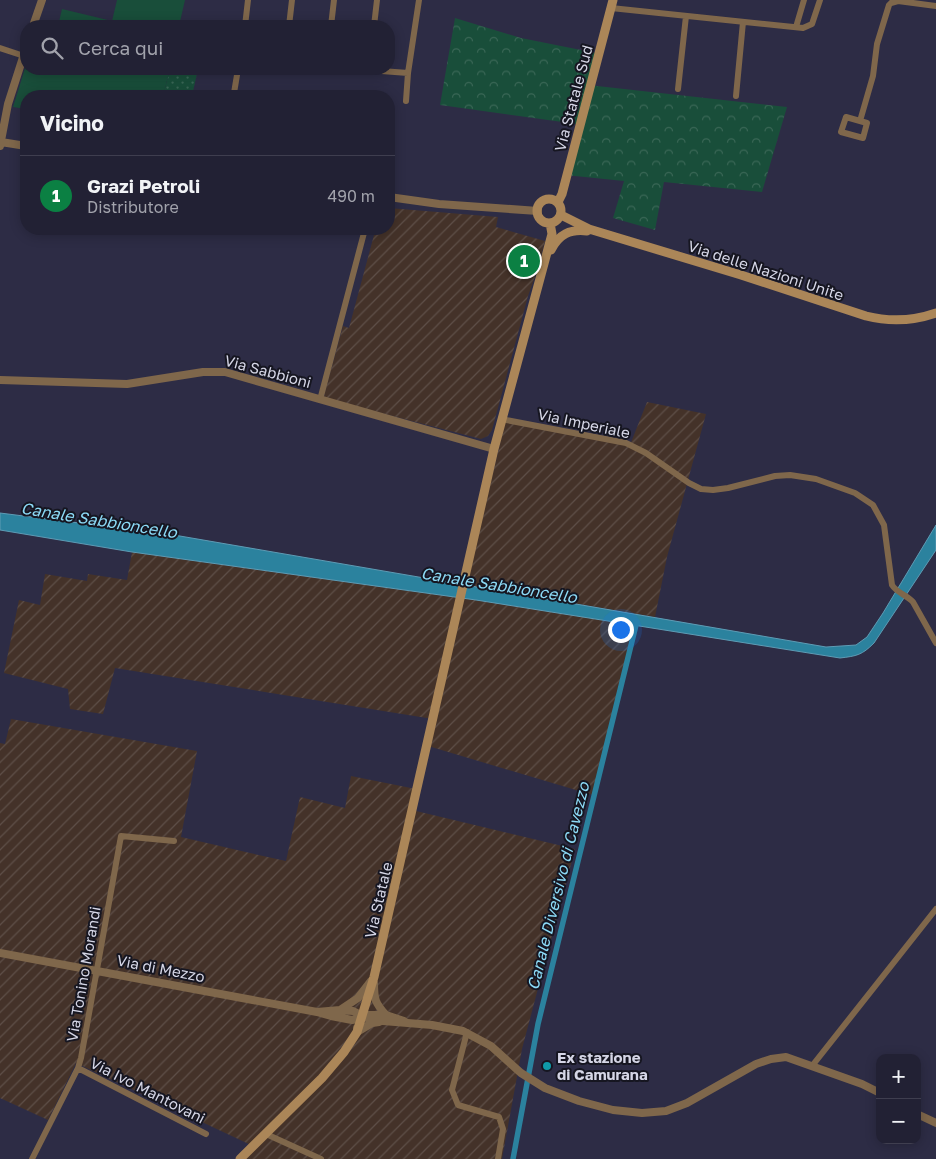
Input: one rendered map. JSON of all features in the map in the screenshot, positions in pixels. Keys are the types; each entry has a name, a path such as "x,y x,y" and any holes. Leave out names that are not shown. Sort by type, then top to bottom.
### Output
{"main road":[{"name":"Via Statale Sud","path":"558,202 562,194 612,4"},
{"path":"546,200 558,202 561,215 557,220 550,223 541,220 538,211 539,205 546,200"},
{"name":"Via delle Nazioni Unite","path":"561,215 589,230 866,316 886,320 905,320 921,318 936,313"},
{"path":"543,267 552,234 550,223"},
{"name":"Via delle Nazioni Unite","path":"543,267 554,245 563,234 572,230 589,230"},
{"name":"Via Statale","path":"240,1159 322,1078 344,1052 357,1032 374,977 501,419 543,267"}],"street":[{"path":"35,20 42,0"},
{"path":"246,20 248,0"},
{"path":"290,20 292,0"},
{"path":"332,20 334,0"},
{"path":"375,20 377,0"},
{"path":"406,101 418,0"},
{"path":"796,27 804,0"},
{"path":"612,4 686,16 806,28 811,26 813,22 820,0"},
{"path":"860,121 873,76 876,52 888,5 898,1 936,6"},
{"path":"678,90 686,16"},
{"path":"736,96 743,22"},
{"path":"0,48 20,51"},
{"path":"20,67 8,104 0,144 20,146"},
{"path":"395,72 408,73"},
{"path":"234,90 237,75"},
{"path":"395,199 439,204 538,211"},
{"path":"320,400 363,235"},
{"name":"Via Sabbioni","path":"0,380 127,384 218,371 494,449"},
{"name":"Via Imperiale","path":"501,419 626,443 646,453 689,483 701,489 728,488 775,476 790,475 816,480 855,493 873,505 884,525 890,580 895,590 909,598 936,643"},
{"name":"Via Tonino Morandi","path":"32,1159 78,1068 121,836 174,840"},
{"path":"812,1066 936,909"},
{"name":"Via di Mezzo","path":"0,952 317,1012"},
{"path":"340,1010 349,1006 358,998 374,977"},
{"path":"374,977 374,996 384,1018"},
{"path":"317,1012 353,1011 371,1020 384,1018 467,1032 491,1046 521,1073 538,1084 579,1101 613,1110 642,1113 666,1112 687,1103 756,1064 786,1057 832,1075 862,1084 876,1091"},
{"path":"317,1012 352,1020 358,1019 362,1015"},
{"path":"352,1020 356,1024 357,1032 384,1018"},
{"path":"467,1032 452,1090 458,1105 499,1117 502,1129 498,1159"},
{"name":"Via Ivo Mantovani","path":"78,1068 206,1134"},
{"path":"921,1116 936,1123"},
{"path":"266,1134 321,1159"}],"shaded area":[{"path":"395,208 498,217 496,227 545,241 528,296 492,430 488,436 481,439 324,398 343,326 349,328 374,235 395,235"},
{"path":"647,402 706,414 667,557 655,617 466,585 506,419 630,445"},
{"path":"132,552 476,600 635,625 596,796 428,746 433,719 115,668 103,714 70,709 68,689 4,673 19,600 40,605 45,574 87,581 88,574 127,580"},
{"path":"11,719 197,751 181,837 250,853 286,861 300,797 345,808 351,776 416,789 412,810 575,849 522,1049 502,1159 240,1159 253,1146 76,1063 48,1120 0,1098 0,743 5,744"}],"green space":[{"path":"117,0 185,0 180,20 112,20"},
{"path":"62,9 108,20 59,20"},
{"path":"455,18 521,38 596,53 588,85 787,107 762,192 664,182 655,230 613,218 624,181 565,175 577,124 440,105"},
{"path":"23,75 168,75 165,90 20,90 20,108 13,107"},
{"path":"168,75 197,75 193,90 165,90"}],"water":[{"path":"0,513 174,535 826,647 856,645 867,637 936,525 936,550 874,643 859,654 840,658 476,600 132,552 0,530"}],"waterway":[{"name":"Canale Diversivo di Cavezzo","path":"513,1159 538,1024 637,621"}],"place":[{"name":"Grazi Petroli","path":"524,261"},
{"name":"Ex stazione di Camurana","path":"547,1066"}],"water label":[{"name":"Canale Sabbioncello","path":"99,520"},
{"name":"Canale Sabbioncello","path":"499,585"}]}
